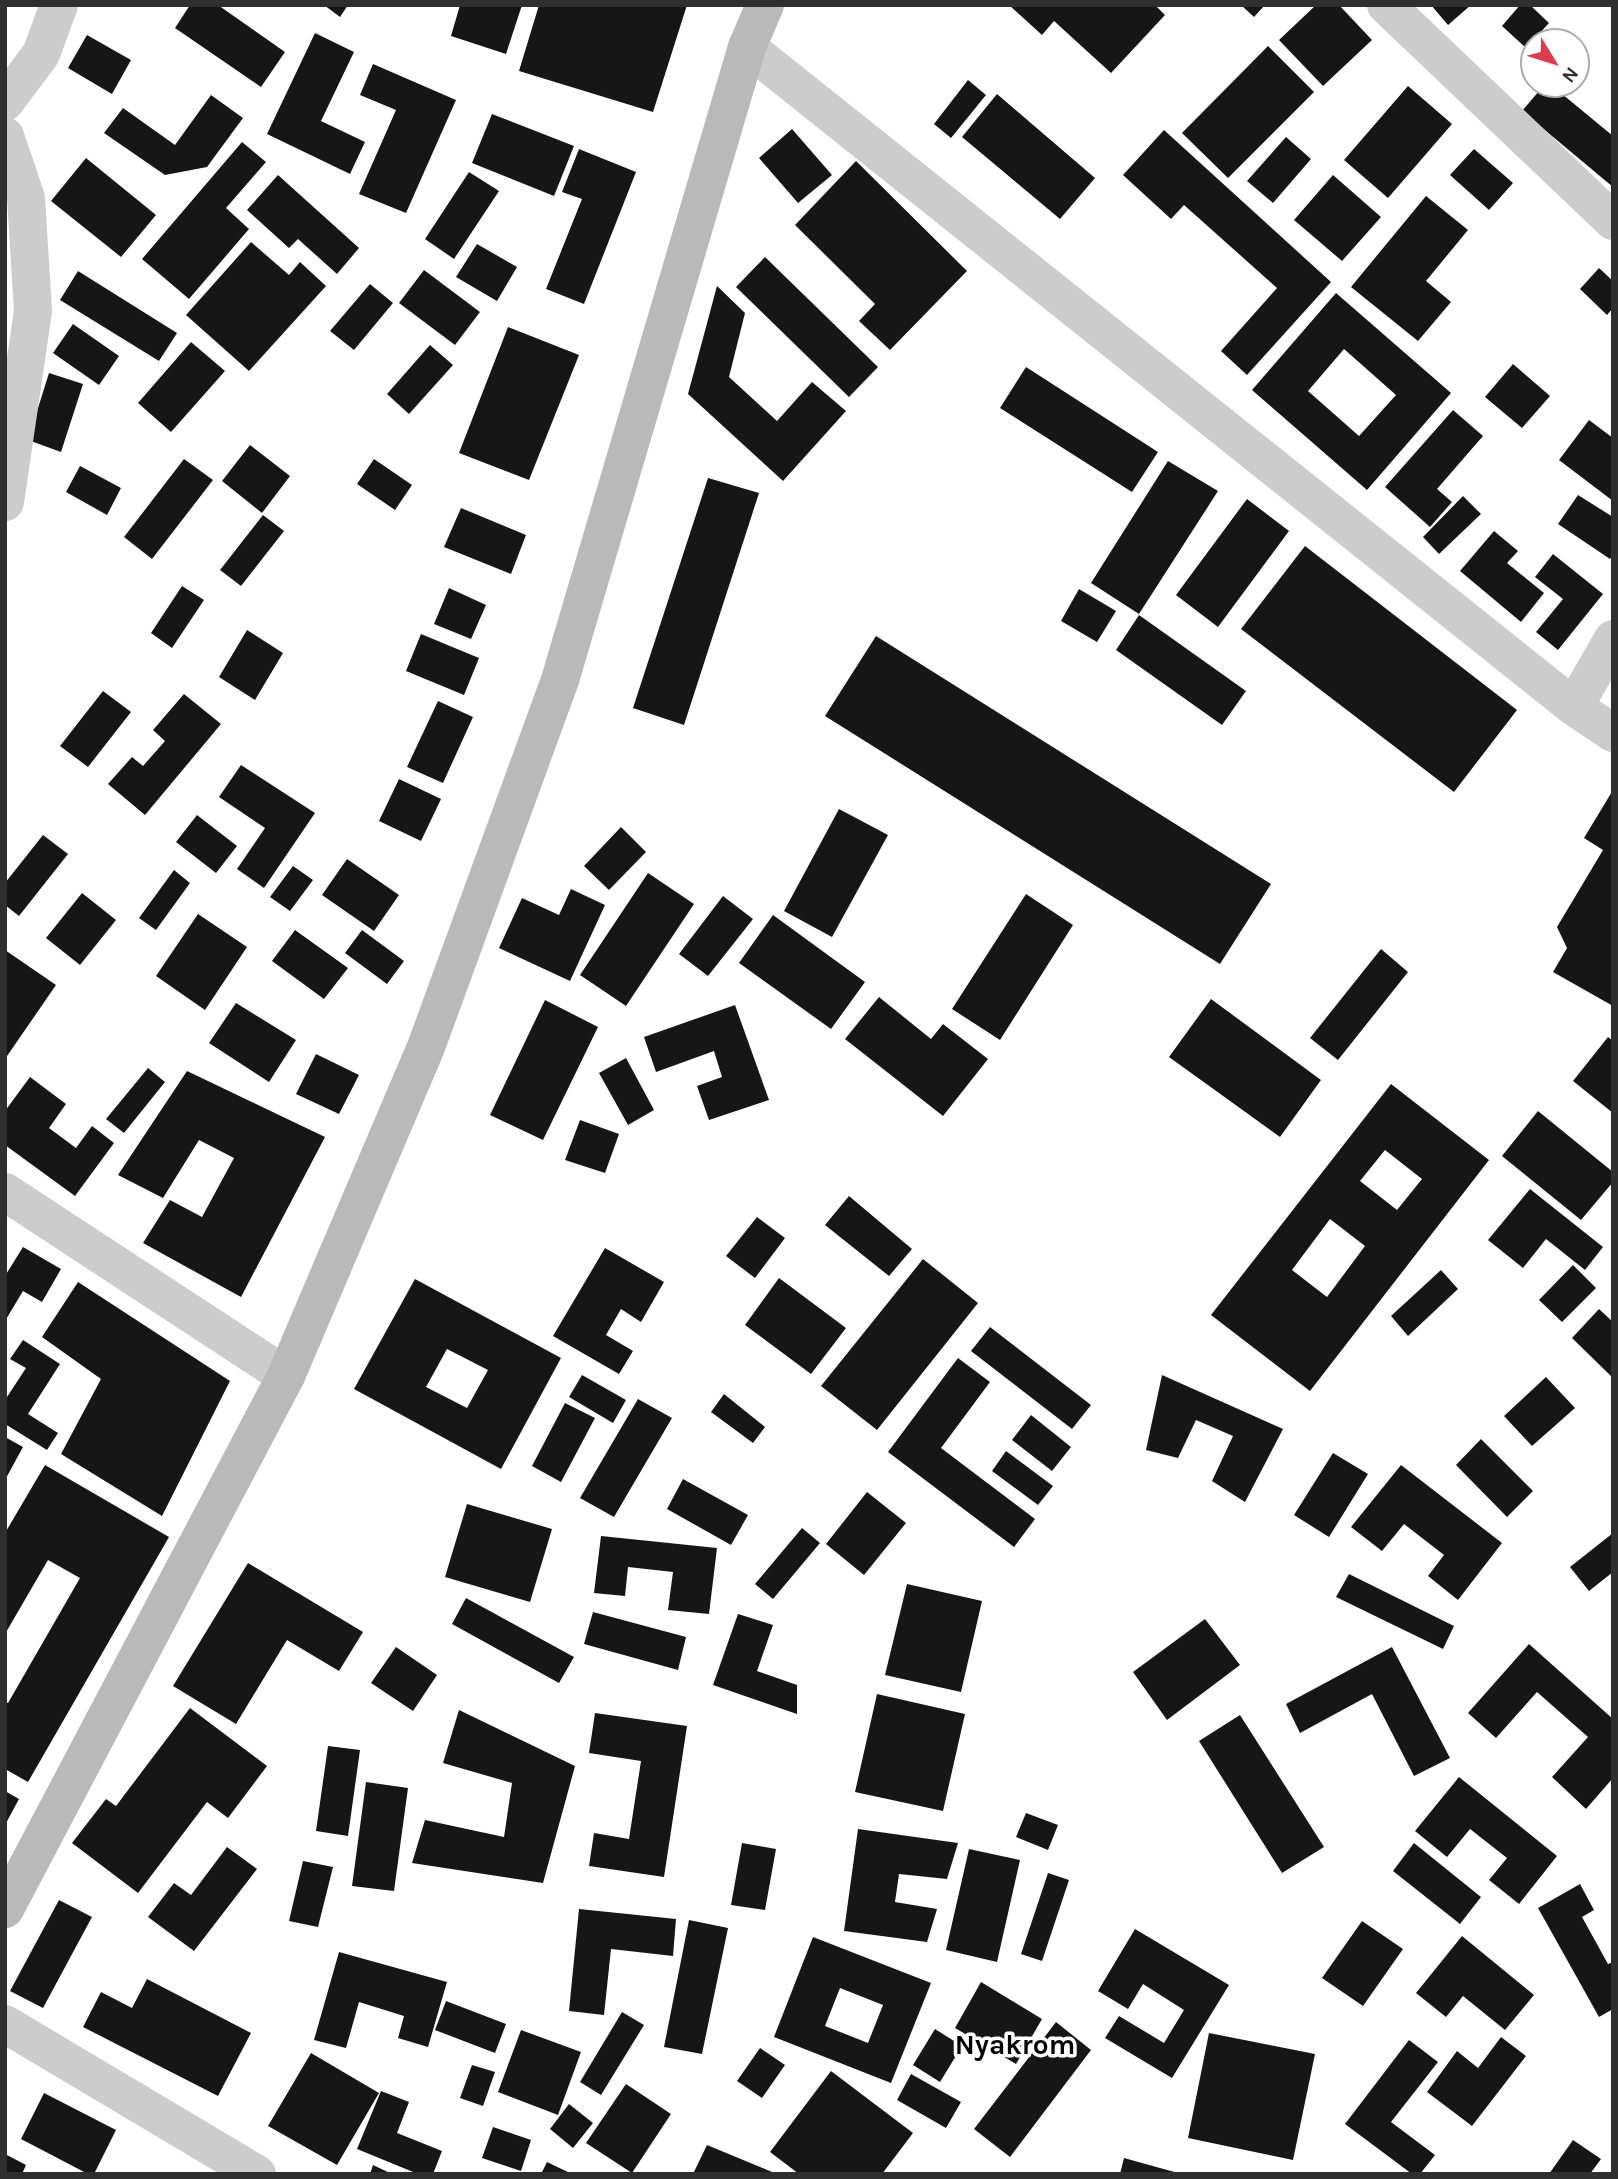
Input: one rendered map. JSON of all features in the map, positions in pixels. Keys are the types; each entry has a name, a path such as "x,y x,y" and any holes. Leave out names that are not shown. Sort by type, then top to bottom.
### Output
{"street":[{"path":"5,102 41,54 59,5"},
{"path":"5,1909 286,1376 426,1048 560,680 747,47 765,5"},
{"path":"1386,5 1613,222"},
{"path":"747,47 1574,707 1613,733"},
{"path":"5,136 26,198 33,311 5,502"},
{"path":"1574,707 1613,639"},
{"path":"5,1192 286,1376"},
{"path":"5,2024 257,2174"}],"building":[{"path":"190,5 218,5 285,52 261,87 175,28"},
{"path":"324,5 348,5 340,17"},
{"path":"460,5 522,5 506,54 451,36"},
{"path":"539,5 687,5 653,112 519,71"},
{"path":"1009,5 1155,5 1165,15 1111,73 1054,21 1042,35"},
{"path":"1241,5 1265,5 1254,17"},
{"path":"1316,5 1339,5 1372,40 1323,86 1279,40"},
{"path":"1431,5 1471,5 1448,25"},
{"path":"1520,5 1530,5 1549,23 1544,28 1520,28 1520,42 1502,26"},
{"path":"315,33 354,52 321,121 365,142 350,174 267,134"},
{"path":"87,35 131,60 112,94 68,68"},
{"path":"1268,46 1314,92 1228,178 1182,133"},
{"path":"373,64 456,100 406,213 359,194 396,110 360,95"},
{"path":"968,80 986,95 951,138 934,124"},
{"path":"1408,86 1452,124 1388,198 1344,160"},
{"path":"997,94 1095,178 1060,219 962,137"},
{"path":"211,95 243,118 207,167 165,175 104,133 123,108 175,145"},
{"path":"1533,98 1567,98 1613,136 1613,187 1522,111"},
{"path":"492,114 574,146 554,196 472,163"},
{"path":"792,129 832,175 798,203 759,158"},
{"path":"1164,130 1331,282 1247,375 1221,351 1277,288 1184,205 1171,219 1123,175"},
{"path":"1286,137 1311,159 1273,203 1247,181"},
{"path":"242,142 266,162 226,208 249,229 189,299 142,259"},
{"path":"579,149 636,172 584,304 546,289 582,199 562,192"},
{"path":"1474,149 1513,183 1489,210 1450,175"},
{"path":"86,158 156,215 121,257 51,201"},
{"path":"856,161 967,271 890,350 859,321 875,304 795,225"},
{"path":"469,172 499,191 454,259 425,239"},
{"path":"278,175 359,248 337,274 298,239 289,248 247,210"},
{"path":"1333,175 1381,217 1342,261 1294,220"},
{"path":"1426,196 1468,230 1426,281 1451,302 1418,341 1351,287"},
{"path":"251,242 289,275 300,262 326,286 249,371 186,315"},
{"path":"477,244 517,267 497,301 456,277"},
{"path":"765,257 878,367 849,397 736,287"},
{"path":"1599,268 1613,281 1613,308 1607,315 1580,289"},
{"path":"424,270 480,312 455,345 399,303"},
{"path":"78,271 177,333 159,361 60,300"},
{"path":"370,284 393,303 354,350 330,331"},
{"path":"717,286 745,313 729,377 777,421 812,382 846,411 783,481 688,394"},
{"path":"1336,293 1451,393 1367,490 1252,390","holes":["1344,349 1396,395 1359,436 1308,391"]},
{"path":"73,324 119,356 99,385 53,353"},
{"path":"508,327 579,355 529,480 459,453"},
{"path":"191,342 225,371 171,432 138,403"},
{"path":"430,345 453,365 409,414 387,394"},
{"path":"1513,364 1550,396 1522,428 1485,397"},
{"path":"1026,367 1158,452 1132,492 1000,408"},
{"path":"49,373 83,384 61,452 28,440"},
{"path":"1453,410 1483,436 1437,489 1452,502 1430,527 1385,487"},
{"path":"1589,420 1613,438 1613,501 1559,460"},
{"path":"250,445 290,476 262,513 222,481"},
{"path":"184,459 213,480 152,559 124,537"},
{"path":"374,459 412,485 395,510 357,484"},
{"path":"1168,461 1218,491 1139,614 1091,583"},
{"path":"80,466 121,488 107,515 66,492"},
{"path":"708,478 759,493 684,725 633,708"},
{"path":"1578,495 1613,517 1613,555 1610,559 1558,524"},
{"path":"1463,496 1481,514 1439,554 1423,537"},
{"path":"1247,499 1289,531 1218,627 1176,595"},
{"path":"461,508 526,535 511,574 444,547"},
{"path":"263,515 284,531 241,586 220,570"},
{"path":"1494,531 1518,551 1507,563 1544,593 1521,622 1460,571"},
{"path":"1305,546 1517,710 1454,792 1241,629"},
{"path":"1553,554 1603,594 1558,650 1536,632 1563,599 1535,577"},
{"path":"182,586 204,600 172,648 151,633"},
{"path":"449,588 486,605 471,639 434,624"},
{"path":"1079,589 1116,611 1097,642 1061,621"},
{"path":"1139,615 1246,691 1222,725 1116,650"},
{"path":"247,630 283,653 255,700 219,677"},
{"path":"421,634 479,658 464,695 406,671"},
{"path":"876,636 1271,884 1220,964 825,716"},
{"path":"103,691 131,712 88,767 60,746"},
{"path":"184,694 221,724 145,815 108,784 132,757 143,766 165,741 153,730"},
{"path":"438,701 473,717 443,783 407,767"},
{"path":"241,765 315,813 264,888 237,869 265,828 219,797"},
{"path":"399,779 441,799 421,841 379,821"},
{"path":"1613,790 1613,1006 1553,972 1567,948 1557,927 1603,850 1584,838"},
{"path":"839,809 888,835 832,937 784,911"},
{"path":"197,815 237,846 216,873 176,842"},
{"path":"621,827 646,852 609,890 584,866"},
{"path":"43,835 68,854 19,916 5,905 5,883"},
{"path":"347,859 399,895 374,931 322,895"},
{"path":"293,866 313,880 290,911 270,897"},
{"path":"174,870 190,883 156,930 139,918"},
{"path":"648,873 694,904 626,1006 580,975"},
{"path":"571,889 605,905 570,981 499,948 522,898 559,915"},
{"path":"82,893 116,920 80,965 46,938"},
{"path":"1026,894 1073,925 1000,1040 952,1009"},
{"path":"723,896 753,919 708,976 679,954"},
{"path":"198,914 247,947 205,1010 156,976"},
{"path":"773,915 865,982 831,1029 739,963"},
{"path":"295,930 348,968 324,999 272,961"},
{"path":"362,930 404,961 387,984 345,953"},
{"path":"1381,949 1408,972 1338,1060 1310,1038"},
{"path":"5,950 56,985 5,1059"},
{"path":"879,997 931,1039 943,1024 988,1059 943,1116 845,1039"},
{"path":"1211,999 1321,1080 1280,1137 1169,1057"},
{"path":"545,1000 598,1027 543,1140 490,1115"},
{"path":"236,1003 296,1040 269,1082 209,1043"},
{"path":"735,1005 769,1100 709,1120 697,1086 722,1077 714,1051 656,1072 644,1037"},
{"path":"1608,1037 1613,1041 1613,1113 1573,1081"},
{"path":"316,1054 359,1075 339,1114 296,1094"},
{"path":"626,1058 654,1110 628,1125 599,1073"},
{"path":"148,1068 165,1082 124,1133 106,1119"},
{"path":"187,1071 325,1137 241,1297 143,1243 170,1200 202,1217 234,1158 199,1140 163,1198 118,1175"},
{"path":"30,1077 66,1104 49,1128 76,1148 92,1126 114,1143 75,1196 5,1145 5,1111"},
{"path":"1391,1084 1489,1160 1310,1391 1211,1315","holes":["1385,1150 1422,1179 1397,1210 1360,1181","1330,1219 1365,1246 1327,1297 1292,1270"]},
{"path":"1538,1111 1613,1172 1613,1182 1581,1220 1502,1156"},
{"path":"580,1120 619,1134 605,1173 565,1160"},
{"path":"1530,1189 1603,1247 1585,1270 1546,1239 1523,1268 1488,1240"},
{"path":"849,1196 912,1249 889,1276 825,1225"},
{"path":"757,1217 785,1238 755,1278 726,1256"},
{"path":"23,1247 61,1269 42,1302 23,1291 5,1321 5,1276"},
{"path":"605,1248 664,1282 641,1322 621,1309 606,1335 633,1351 619,1374 553,1336"},
{"path":"923,1259 978,1303 877,1430 821,1386"},
{"path":"1573,1265 1596,1288 1562,1322 1539,1300"},
{"path":"1441,1270 1458,1289 1408,1336 1391,1316"},
{"path":"779,1278 846,1328 811,1374 745,1325"},
{"path":"415,1279 561,1358 501,1469 354,1389","holes":["447,1349 488,1370 467,1408 426,1387"]},
{"path":"78,1282 230,1381 162,1516 61,1454 101,1379 42,1337"},
{"path":"1599,1309 1613,1322 1613,1378 1572,1338"},
{"path":"990,1327 1091,1405 1072,1429 971,1351"},
{"path":"23,1340 60,1364 28,1414 58,1433 47,1450 5,1424 5,1400 26,1368 10,1359"},
{"path":"958,1358 990,1382 941,1448 1035,1519 1014,1547 888,1452"},
{"path":"582,1375 626,1400 613,1423 569,1397"},
{"path":"1162,1375 1283,1429 1245,1502 1212,1481 1233,1436 1196,1420 1178,1458 1146,1450"},
{"path":"1546,1377 1575,1408 1532,1446 1504,1416"},
{"path":"724,1394 765,1427 753,1443 711,1412"},
{"path":"638,1399 672,1418 614,1517 580,1498"},
{"path":"565,1403 595,1418 561,1482 532,1466"},
{"path":"1031,1415 1071,1447 1052,1471 1012,1440"},
{"path":"5,1437 23,1447 5,1480"},
{"path":"1481,1439 1533,1491 1507,1517 1456,1465"},
{"path":"1006,1451 1053,1486 1038,1505 992,1471"},
{"path":"1333,1453 1368,1474 1329,1537 1294,1515"},
{"path":"45,1465 169,1537 28,1782 5,1769 5,1702 8,1703 80,1578 48,1560 5,1634 5,1533"},
{"path":"1401,1465 1502,1543 1458,1600 1428,1576 1444,1555 1404,1524 1382,1551 1351,1527"},
{"path":"683,1479 748,1515 731,1545 667,1509"},
{"path":"867,1492 906,1523 864,1575 826,1544"},
{"path":"467,1504 552,1529 530,1602 445,1577"},
{"path":"802,1528 820,1543 773,1599 755,1584"},
{"path":"1613,1533 1613,1572 1589,1591 1570,1567"},
{"path":"601,1536 717,1548 709,1614 668,1610 673,1572 628,1567 625,1596 594,1593"},
{"path":"248,1563 363,1632 339,1671 287,1640 236,1724 173,1686"},
{"path":"1349,1574 1454,1626 1443,1649 1336,1597"},
{"path":"907,1584 982,1601 961,1692 885,1675"},
{"path":"466,1598 574,1657 559,1683 452,1624"},
{"path":"593,1612 686,1637 678,1670 584,1644"},
{"path":"738,1614 773,1625 757,1671 797,1685 797,1714 713,1685"},
{"path":"1205,1619 1240,1665 1167,1720 1133,1672"},
{"path":"1529,1644 1613,1719 1613,1778 1586,1809 1552,1777 1588,1737 1537,1692 1496,1738 1468,1713"},
{"path":"396,1647 437,1675 413,1711 371,1683"},
{"path":"1392,1647 1450,1758 1414,1776 1372,1694 1300,1733 1286,1704"},
{"path":"877,1694 965,1714 943,1811 855,1792"},
{"path":"190,1708 267,1766 228,1818 207,1802 138,1893 72,1843 106,1799 116,1806"},
{"path":"459,1710 575,1766 543,1883 412,1863 425,1820 504,1837 512,1783 443,1763"},
{"path":"595,1713 687,1726 664,1877 589,1866 594,1833 629,1839 641,1761 589,1753"},
{"path":"1240,1715 1324,1847 1282,1873 1199,1741"},
{"path":"328,1746 360,1750 348,1836 316,1831"},
{"path":"1459,1777 1557,1856 1519,1904 1489,1880 1507,1858 1470,1829 1447,1857 1415,1831"},
{"path":"366,1782 408,1788 394,1891 352,1886"},
{"path":"5,1791 19,1799 5,1825"},
{"path":"1026,1813 1058,1825 1048,1850 1016,1837"},
{"path":"858,1829 958,1843 947,1879 899,1874 895,1902 937,1909 927,1942 844,1931"},
{"path":"742,1843 776,1849 765,1910 731,1905"},
{"path":"1414,1843 1481,1897 1460,1924 1393,1871"},
{"path":"227,1847 257,1869 194,1951 148,1917 174,1883 191,1895"},
{"path":"969,1849 1020,1860 997,1962 946,1950"},
{"path":"303,1861 333,1867 318,1927 289,1921"},
{"path":"1048,1873 1069,1880 1042,1961 1021,1954"},
{"path":"1580,1884 1594,1910 1582,1917 1608,1964 1613,1962 1613,2009 1599,2017 1538,1908"},
{"path":"59,1900 92,1917 43,2008 10,1991"},
{"path":"579,1909 676,1919 673,1956 611,1949 604,2015 569,2011"},
{"path":"689,1920 728,1928 702,2054 664,2047"},
{"path":"1362,1921 1403,1949 1363,2006 1322,1978"},
{"path":"1135,1929 1229,1985 1172,2078 1105,2038 1119,2016 1164,2043 1184,2010 1143,1984 1128,2009 1098,1991"},
{"path":"1462,1936 1534,1995 1505,2030 1463,1996 1446,2017 1416,1993"},
{"path":"813,1937 931,1983 891,2083 774,2037","holes":["840,1988 883,2005 868,2043 825,2026"]},
{"path":"339,1952 447,1982 428,2047 398,2038 404,2016 359,2002 346,2048 314,2040"},
{"path":"147,1979 251,2033 218,2096 83,2027 101,1992 132,2008"},
{"path":"981,1982 1042,2019 1016,2064 955,2028"},
{"path":"446,2001 506,2024 495,2053 435,2030"},
{"path":"622,2012 644,2025 601,2095 580,2082"},
{"path":"1056,2022 1091,2050 1010,2157 974,2129"},
{"path":"935,2029 962,2046 940,2082 913,2065"},
{"path":"521,2030 581,2052 558,2115 498,2092"},
{"path":"1209,2033 1315,2054 1293,2160 1188,2138"},
{"path":"1501,2037 1526,2056 1472,2126 1427,2092 1457,2051 1478,2068"},
{"path":"1409,2040 1438,2062 1391,2122 1435,2155 1420,2174 1412,2174 1345,2124"},
{"path":"760,2048 785,2065 762,2098 737,2081"},
{"path":"311,2053 379,2093 337,2165 268,2126"},
{"path":"472,2065 495,2072 483,2106 460,2098"},
{"path":"831,2071 913,2133 882,2174 799,2174 770,2152"},
{"path":"911,2074 961,2102 946,2128 897,2100"},
{"path":"626,2084 671,2114 632,2173 586,2143"},
{"path":"381,2091 409,2102 397,2133 442,2151 433,2174 418,2174 357,2149"},
{"path":"44,2093 116,2130 94,2174 88,2174 21,2139"},
{"path":"569,2104 593,2123 573,2148 550,2129"},
{"path":"493,2127 531,2140 521,2171 482,2158"},
{"path":"1573,2140 1601,2159 1590,2174 1549,2174"},
{"path":"707,2145 777,2174 693,2174"},
{"path":"5,2154 26,2165 22,2174 5,2174"},
{"path":"1124,2158 1178,2173 1178,2174 1120,2174"},
{"path":"547,2162 572,2174 541,2174"},
{"path":"373,2165 392,2174 370,2174"}],"district":[{"name":"Nyakrom","path":"1015,2046"}]}
